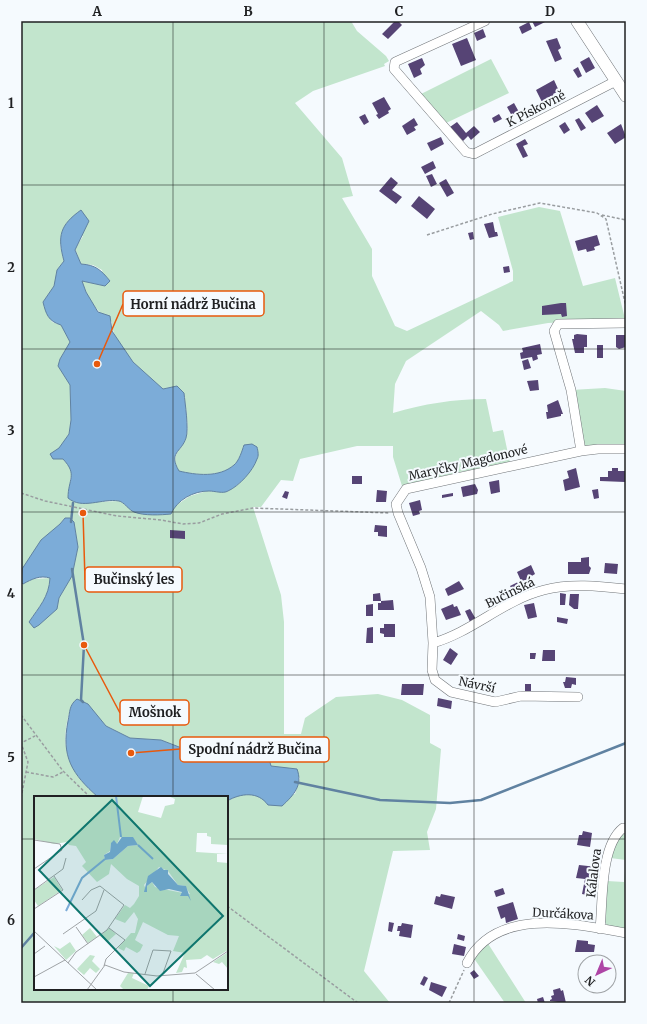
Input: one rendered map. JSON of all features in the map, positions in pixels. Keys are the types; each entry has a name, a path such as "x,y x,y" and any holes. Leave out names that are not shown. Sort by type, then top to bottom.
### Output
{"street":[{"name":"K Pískovně","path":"486,21 395,62 394,69 466,152 474,154 616,81"},
{"path":"577,21 626,96"},
{"path":"581,451 571,390 554,332 558,324 626,323"},
{"name":"Maryčky Magdonové","path":"398,513 396,504 406,489 581,451 598,449 626,449"},
{"path":"398,513 422,568 430,597 433,643"},
{"name":"Bučinská","path":"433,643 446,639 514,602 542,590 565,586 626,588"},
{"name":"Návrší","path":"433,643 432,670 435,680 451,692 495,702 521,696 578,697"},
{"name":"Kálalova","path":"600,929 606,857 616,833 623,828 626,829"},
{"name":"Durčákova","path":"466,963 472,953 485,939 502,929 526,924 554,924 600,929 626,934"}],"path":[{"path":"427,235 492,214 540,203 597,213 626,220"},
{"path":"601,215 606,219 626,308"},
{"path":"21,493 45,502 117,516 161,520 183,524 198,523 222,514 253,508 398,513"},
{"path":"21,715 35,736 63,771 89,796"},
{"path":"21,798 28,762 21,743 35,736"},
{"path":"26,772 53,777 63,771"},
{"path":"228,907 358,1003"},
{"path":"449,1003 466,963"}],"green space":[{"path":"21,21 351,21 357,31 386,56 389,61 384,64 385,66 313,91 295,103 342,158 353,196 342,198 372,249 372,276 395,326 407,331 513,281 513,271 498,217 539,207 560,211 583,286 615,278 625,319 548,323 503,331 499,325 481,311 406,361 395,384 393,413 439,403 486,399 493,432 503,430 510,463 460,472 402,486 393,457 393,446 357,446 300,459 293,481 281,480 261,507 253,507 281,595 284,622 284,734 301,734 305,718 336,697 378,694 402,700 430,715 430,743 441,749 436,809 427,832 430,850 393,851 364,971 390,1003 21,1003 21,582 23,584 33,579 50,578 46,596 29,622 57,609 59,598 72,576 78,547 74,522 65,518 32,556 21,574","holes":["83,236 75,249 81,264 93,265 102,270 105,286 82,281 87,294 97,309 112,322 113,331 123,349 139,368 163,389 177,386 184,393 188,428 184,443 177,453 175,460 179,472 193,474 221,472 236,463 244,445 240,483 227,492 207,491 190,496 175,506 171,514 134,512 120,501 92,502 70,479 73,474 70,467 63,459 53,459 69,434 71,420 70,385 59,366 60,359 70,342 61,325 52,322 43,302 55,285 57,270 64,261 60,245"]},
{"path":"491,59 509,93 444,124 419,95"},
{"path":"605,388 626,391 626,447 582,448 571,390"},
{"path":"626,834 626,860 610,858 618,835"},
{"path":"626,860 626,930 608,927 605,922 607,881 624,882"},
{"path":"487,942 526,1003 505,1003 473,957"}],"water":[{"path":"81,210 89,221 75,250 81,264 98,269 110,281 105,286 82,281 86,292 98,312 110,316 112,331 133,362 163,389 177,386 184,393 187,434 184,443 175,456 176,465 179,471 193,474 214,474 221,472 236,463 244,445 252,444 257,447 258,456 255,464 241,482 232,489 226,492 203,491 186,497 177,504 171,514 162,515 147,515 134,512 119,501 79,503 68,498 71,473 68,464 63,459 53,459 50,454 59,448 69,434 71,420 70,385 58,366 60,359 70,342 61,325 50,319 43,302 54,286 57,270 64,261 61,245 62,232 68,221"},
{"path":"65,518 70,518 74,522 78,547 72,576 59,598 57,609 34,628 29,622 46,596 50,578 39,577 23,584 21,582 22,569 41,540"},
{"path":"77,699 88,704 106,726 130,738 161,740 192,752 214,756 259,747 268,755 271,766 297,769 299,775 298,785 294,794 282,806 268,805 264,800 254,795 238,796 228,800 228,796 97,796 75,772 68,755 66,734 71,706"}],"building":[{"path":"395,21 398,21 402,25 388,39 382,34"},
{"path":"532,21 547,21 535,27"},
{"path":"529,22 532,29 522,34 519,27"},
{"path":"483,29 486,37 477,41 474,33"},
{"path":"467,38 476,60 461,66 452,44"},
{"path":"557,38 561,48 558,50 562,59 555,62 546,41"},
{"path":"589,57 595,68 586,73 580,62"},
{"path":"422,58 425,65 420,69 422,74 414,78 408,64"},
{"path":"578,67 582,76 578,78 573,70"},
{"path":"554,80 559,91 553,94 554,96 546,98 547,100 542,102 536,90"},
{"path":"384,97 391,109 388,111 389,113 379,119 372,103"},
{"path":"514,103 519,112 512,116 507,107"},
{"path":"597,105 604,116 592,123 585,113"},
{"path":"365,114 369,122 364,125 359,117"},
{"path":"499,114 502,119 494,123 492,118"},
{"path":"414,118 418,125 414,127 416,130 407,135 402,126"},
{"path":"579,118 586,128 581,131 575,120"},
{"path":"457,122 466,133 474,126 480,132 471,140 468,136 463,141 450,127"},
{"path":"565,122 570,130 564,134 559,126"},
{"path":"621,124 626,137 615,144 607,133"},
{"path":"441,137 444,144 431,151 427,143"},
{"path":"525,139 528,144 523,146 528,156 523,158 516,144"},
{"path":"433,161 436,168 425,174 421,167"},
{"path":"432,174 437,184 431,187 426,176"},
{"path":"391,177 398,183 392,190 402,197 396,204 379,191"},
{"path":"446,179 454,193 447,197 439,183"},
{"path":"419,196 435,209 427,219 411,206"},
{"path":"493,222 495,232 497,232 498,236 489,238 484,224"},
{"path":"473,232 474,239 470,240 468,233"},
{"path":"597,235 600,245 594,247 595,250 587,252 586,249 578,251 575,241"},
{"path":"509,266 510,272 504,273 503,267"},
{"path":"566,303 567,316 562,317 561,314 542,315 542,306"},
{"path":"574,335 587,335 587,347 584,347 584,353 575,353 572,339 574,339"},
{"path":"616,335 626,335 626,347 619,349 616,347"},
{"path":"540,344 542,354 537,355 538,359 533,361 532,357 521,359 520,353 523,352 522,348"},
{"path":"597,345 603,345 603,358 597,358"},
{"path":"528,359 531,368 524,370 522,361"},
{"path":"538,380 539,390 530,391 527,381"},
{"path":"558,400 563,414 561,414 561,416 547,419 547,405"},
{"path":"576,468 580,487 565,491 563,480 569,478 567,471"},
{"path":"612,468 618,468 618,471 625,471 625,482 600,481 600,477 608,477 608,471 612,471"},
{"path":"352,476 362,476 362,484 352,484"},
{"path":"499,480 500,492 491,494 489,482"},
{"path":"475,484 478,490 477,494 463,497 461,487"},
{"path":"598,489 599,498 594,499 592,490"},
{"path":"377,490 387,491 386,502 376,502"},
{"path":"285,491 289,492 287,499 282,497"},
{"path":"453,493 453,496 442,498 442,495"},
{"path":"420,500 422,510 419,511 420,514 413,516 409,503"},
{"path":"375,525 387,526 387,537 378,536 378,532 374,532"},
{"path":"170,530 185,531 185,539 170,538"},
{"path":"589,557 589,566 591,568 589,574 568,574 568,562 581,562 581,558"},
{"path":"605,563 618,564 617,574 604,573"},
{"path":"531,565 535,574 530,577 530,579 521,581 517,572"},
{"path":"459,581 464,589 448,596 445,589"},
{"path":"518,582 521,590 514,593 510,586"},
{"path":"380,593 381,601 373,601 373,594"},
{"path":"560,593 566,594 565,605 560,605"},
{"path":"570,594 579,594 578,609 574,609 569,605"},
{"path":"393,600 394,610 378,610 378,603 381,603 381,601"},
{"path":"534,603 537,617 528,619 524,605"},
{"path":"373,604 373,616 366,616 366,605"},
{"path":"453,604 454,607 457,606 461,615 446,620 441,609"},
{"path":"470,609 477,621 471,624 465,611"},
{"path":"557,617 568,619 567,624 557,622"},
{"path":"384,624 395,624 395,637 384,637 384,634 380,633 380,628 384,628"},
{"path":"373,627 373,643 366,643 367,628"},
{"path":"450,648 458,654 451,665 443,660"},
{"path":"543,650 555,650 555,661 542,661"},
{"path":"530,653 536,653 535,659 530,659"},
{"path":"566,677 576,678 576,685 572,684 571,688 565,688 563,682 565,682"},
{"path":"402,684 424,684 423,695 401,695"},
{"path":"525,684 531,684 531,691 525,691"},
{"path":"438,698 452,701 451,709 437,706"},
{"path":"583,831 592,833 590,847 577,845 579,835 582,835"},
{"path":"579,865 597,867 592,896 582,894 585,879 576,878"},
{"path":"503,888 505,894 496,897 494,891"},
{"path":"441,894 455,897 452,909 434,904 436,896 440,897"},
{"path":"513,902 518,919 506,923 505,917 501,919 497,907"},
{"path":"389,922 394,923 392,932 388,931"},
{"path":"402,923 413,925 411,938 399,936 400,931 397,931 398,926 401,926"},
{"path":"458,934 465,936 464,941 457,939"},
{"path":"577,940 588,941 588,944 595,945 594,952 575,952"},
{"path":"454,944 466,947 464,956 452,954"},
{"path":"474,970 479,976 474,979 470,973"},
{"path":"424,976 428,978 424,986 420,984"},
{"path":"431,982 447,987 442,997 429,990"},
{"path":"560,988 561,991 563,990 566,1003 550,1001 552,999 551,996 554,995 553,990"},
{"path":"543,997 545,1003 538,1003 537,999"}],"waterway":[{"path":"71,522 73,503"},
{"path":"72,569 84,645 81,700 83,702"},
{"path":"295,782 380,800 450,803 481,800 626,743"},
{"path":"21,948 34,933"}],"place":[{"name":"Horní nádrž Bučina","path":"97,364"},
{"name":"Bučinský les","path":"83,513"},
{"name":"Mošnok","path":"84,645"},
{"name":"Spodní nádrž Bučina","path":"131,753"}]}
